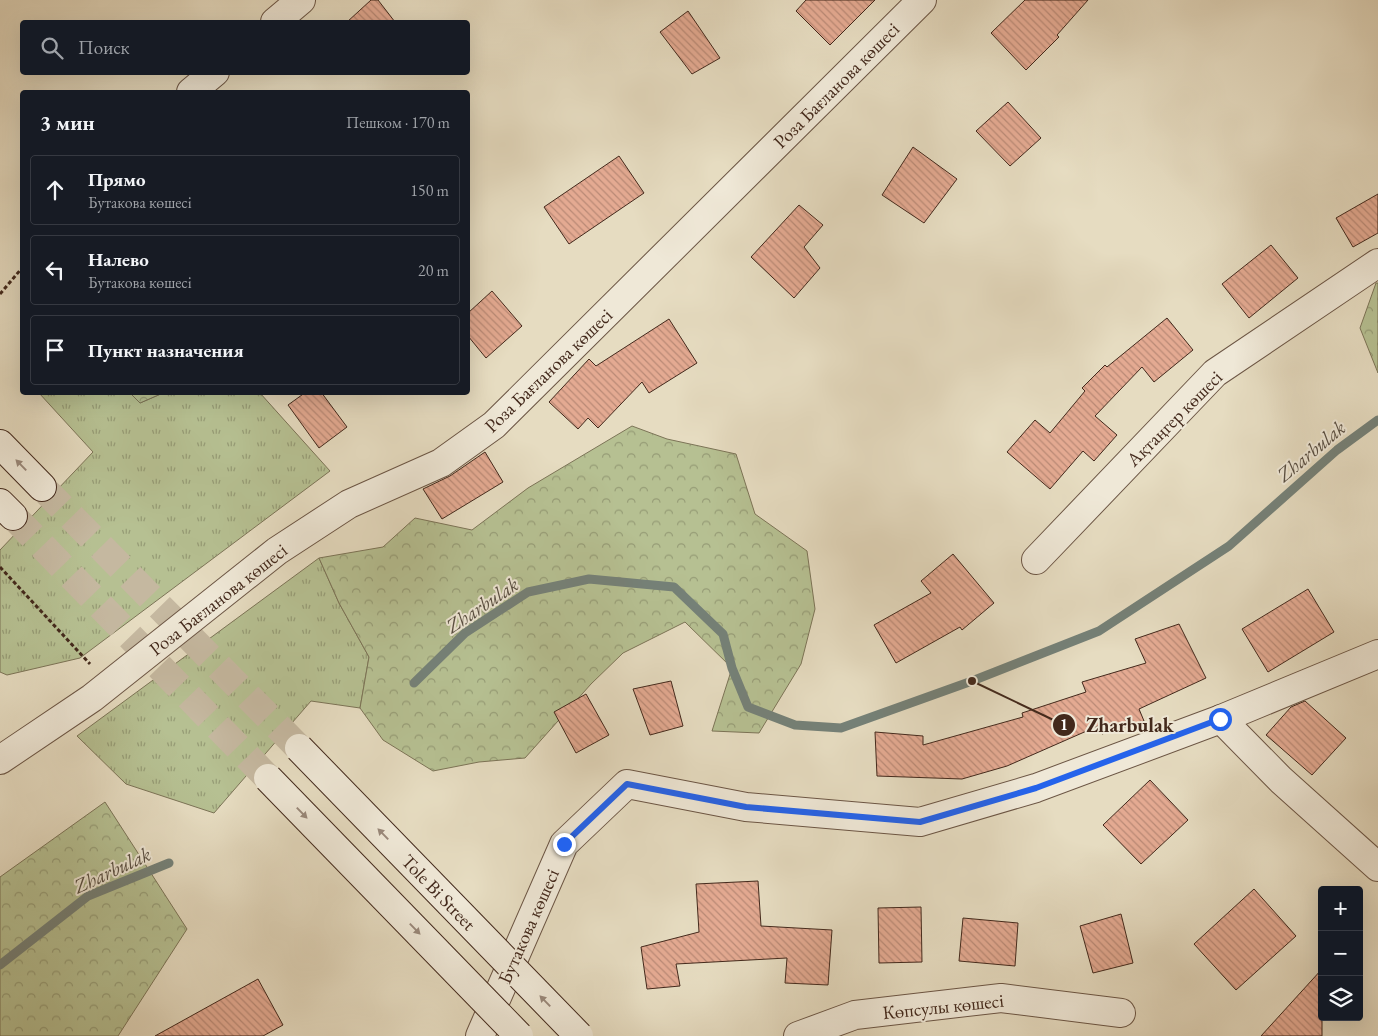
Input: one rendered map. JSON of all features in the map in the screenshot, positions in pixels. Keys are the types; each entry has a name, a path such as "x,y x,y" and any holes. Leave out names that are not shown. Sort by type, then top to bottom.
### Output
{"street":[{"path":"276,20 301,0"},
{"name":"Роза Бағланова көшесі","path":"0,760 108,685 277,551 348,504 441,462 494,425 922,0"},
{"path":"193,90 211,75"},
{"name":"Ақтаңгер көшесі","path":"1036,560 1215,373 1378,263"},
{"path":"0,444 42,487"},
{"name":"Бутакова көшесі","path":"480,1036 564,844 627,784 746,807 920,822 1036,788 1220,719 1378,654"},
{"path":"1220,719 1281,780 1378,867"},
{"name":"Tole Bi Street","path":"299,748 579,1036"},
{"path":"268,778 518,1036"},
{"name":"Көпсулы көшесі","path":"798,1036 855,1015 1001,998 1120,1013"}],"path":[{"path":"0,294 20,270"},
{"path":"0,567 72,642 108,685"}],"green space":[{"path":"1376,283 1378,283 1378,373 1360,328"},
{"path":"41,395 132,395 140,403 158,395 262,395 330,471 80,658 7,675 0,672 0,550 93,452"},
{"path":"132,395 158,395 140,403"},
{"path":"632,426 667,439 736,454 755,514 807,551 815,609 801,664 759,733 712,731 732,668 685,622 623,653 591,684 525,758 479,762 433,771 383,740 360,708 369,657 339,603 319,558 383,547 415,518 472,530 528,488"},
{"path":"319,558 339,603 369,657 360,708 311,701 214,813 126,784 77,736"},
{"path":"105,802 187,929 118,1036 0,1036 0,877"}],"building":[{"path":"371,0 378,0 393,20 349,20"},
{"path":"806,0 875,0 830,45 796,11"},
{"path":"1025,0 1088,0 1057,35 1059,37 1026,70 991,33"},
{"path":"688,11 720,58 692,74 660,32"},
{"path":"1008,102 1041,138 1010,166 976,131"},
{"path":"913,147 957,179 924,223 882,195"},
{"path":"619,156 644,193 569,244 544,207"},
{"path":"1378,194 1378,233 1353,247 1336,218"},
{"path":"799,205 823,225 804,247 820,268 794,298 751,257"},
{"path":"1271,245 1298,278 1249,318 1222,284"},
{"path":"492,291 522,326 486,358 470,338 470,311"},
{"path":"1167,318 1193,350 1154,382 1142,367 1095,416 1117,435 1094,461 1083,451 1050,489 1007,452 1035,420 1050,433 1085,391 1082,388 1105,365 1107,367"},
{"path":"669,319 697,363 649,393 642,382 598,428 588,418 578,429 549,402 589,359 596,366"},
{"path":"302,395 323,395 347,427 319,448 288,405"},
{"path":"485,452 503,482 442,519 423,489 450,476"},
{"path":"953,554 994,603 962,630 960,627 896,663 874,625 931,593 921,581"},
{"path":"1308,589 1334,632 1268,672 1242,629"},
{"path":"1179,624 1206,678 1139,709 1144,721 1102,734 1098,726 1007,766 962,779 877,776 875,732 923,736 923,745 1023,717 1022,713 1086,692 1082,682 1146,663 1135,639"},
{"path":"671,681 683,726 650,735 633,689"},
{"path":"586,694 609,735 576,753 554,712"},
{"path":"1305,701 1346,738 1312,775 1266,735 1291,707"},
{"path":"1150,780 1188,820 1141,864 1103,825"},
{"path":"758,881 761,926 832,930 828,985 785,983 787,958 676,964 680,986 647,989 641,947 699,932 696,884"},
{"path":"1254,889 1296,936 1236,990 1194,944"},
{"path":"921,907 922,962 879,963 878,908"},
{"path":"1121,914 1133,963 1093,973 1080,926"},
{"path":"963,918 1018,923 1015,966 959,961"},
{"path":"1318,973 1318,1021 1322,1021 1322,1036 1261,1036"},
{"path":"258,979 283,1025 263,1036 155,1036"}],"waterway":[{"name":"Zharbulak","path":"414,683 465,633 528,592 589,579 674,587 723,634 732,668 748,707 795,725 841,728 972,681 1099,631 1229,546 1337,450 1378,420"},
{"name":"Zharbulak","path":"0,965 88,896 169,863"}],"tunnel":[{"path":"42,487 299,748"},
{"path":"13,516 268,778"}],"place":[{"name":"Zharbulak","path":"972,681"}],"route":[{"path":"564,844 627,784 746,807 920,822 1036,788 1220,719"}]}
